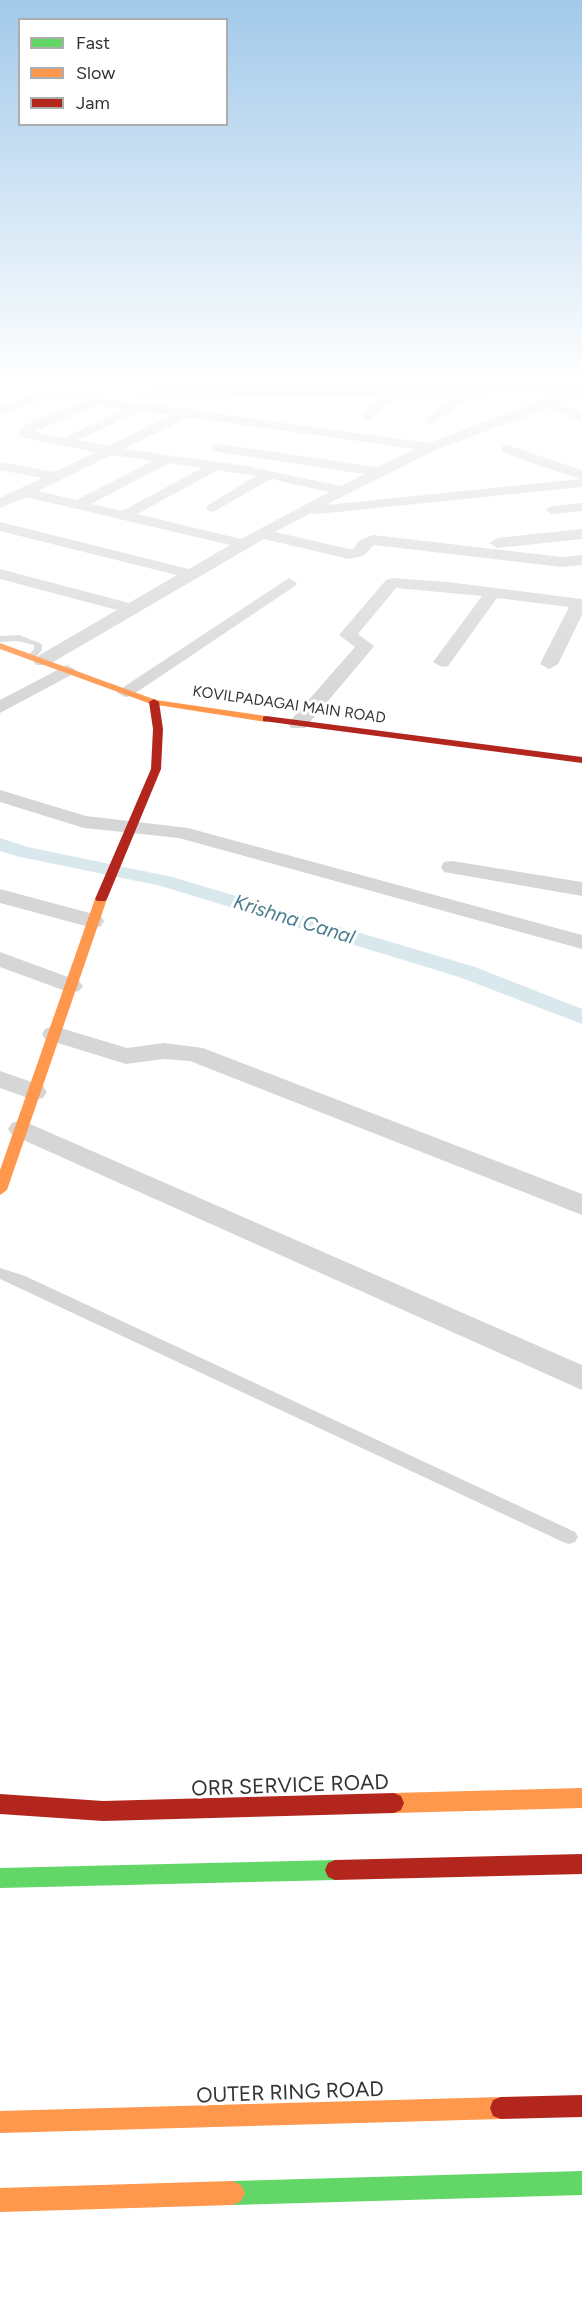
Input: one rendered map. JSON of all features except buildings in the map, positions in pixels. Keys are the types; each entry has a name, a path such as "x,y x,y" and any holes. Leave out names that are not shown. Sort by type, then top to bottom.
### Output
{"main road":[{"name":"KOVILPADAGAI MAIN ROAD","path":"0,646 154,702 298,724 582,760"},
{"path":"0,1190 5,1161 21,1129 104,890 156,769 158,729 154,702"},
{"name":"ORR SERVICE ROAD","path":"0,1804 103,1811 582,1798"},
{"path":"0,1878 582,1864"},
{"name":"OUTER RING ROAD","path":"0,2122 582,2106"},
{"path":"0,2200 582,2183"}],"street":[{"path":"1,503 31,489"},
{"path":"77,505 109,489"},
{"path":"123,516 174,489"},
{"path":"213,508 245,489"},
{"path":"336,489 342,490"},
{"path":"454,489 466,495"},
{"path":"298,512 525,489"},
{"path":"36,659 131,609 298,512 342,490"},
{"path":"24,492 243,544"},
{"path":"320,501 338,508 362,523"},
{"path":"552,510 582,507"},
{"path":"0,526 191,574"},
{"path":"262,534 349,554 358,553 364,543 373,540 562,562 582,562"},
{"path":"448,548 582,534"},
{"path":"0,573 131,609"},
{"path":"125,692 289,583"},
{"path":"298,724 365,646 348,635 392,583 580,604 549,664"},
{"path":"442,662 493,593"},
{"path":"0,707 67,670"},
{"path":"0,796 129,835 182,832 294,865 582,942"},
{"path":"452,867 582,889"},
{"path":"0,896 93,921"},
{"path":"0,959 71,986"},
{"path":"54,1035 126,1056 164,1051 194,1054 582,1205"},
{"path":"0,1079 34,1092"},
{"path":"21,1129 582,1378"}],"lane":[{"path":"0,639 19,638 38,644 36,659"},
{"path":"0,1273 569,1537"}],"waterway":[{"name":"Krishna Canal","path":"0,844 23,852 165,881 467,972 582,1017"}],"traffic: fast":[{"path":"0,1878 335,1870"},
{"path":"233,2193 582,2183"}],"traffic: slow":[{"path":"0,646 154,702 266,719"},
{"path":"0,1190 101,899"},
{"path":"394,1803 582,1798"},
{"path":"0,2122 501,2108"},
{"path":"0,2200 233,2193"}],"traffic: jam":[{"path":"101,899 156,769 158,729 154,702"},
{"path":"266,719 582,760"},
{"path":"0,1804 103,1811 394,1803"},
{"path":"335,1870 582,1864"},
{"path":"501,2108 582,2106"}]}
